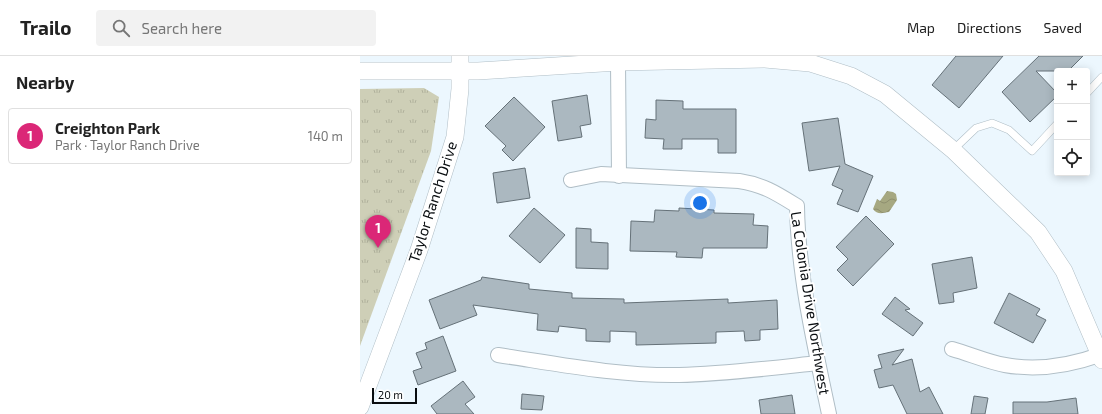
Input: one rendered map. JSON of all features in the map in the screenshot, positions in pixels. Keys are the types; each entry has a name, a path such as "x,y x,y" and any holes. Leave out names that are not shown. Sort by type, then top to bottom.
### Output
{"street":[{"path":"360,71 460,63 478,71 618,62 765,59 810,63 851,76 885,94 953,150 1038,232 1064,271 1101,356 1055,366 1026,367 1004,365 952,349"},
{"path":"618,62 619,176"},
{"name":"Taylor Ranch Drive","path":"383,343 419,250 455,137 460,63"},
{"name":"La Colonia Drive Northwest","path":"571,180 601,174 739,181 757,184 771,190 796,206 797,237 818,362 829,414"},
{"path":"360,380 383,343"},
{"path":"360,407 383,343"},
{"path":"498,355 608,371 678,375 743,371 818,362"}],"lane":[{"path":"1090,90 1102,77"},
{"path":"953,150 976,128 992,123 1009,130 1032,151 1054,127"}],"green space":[{"path":"424,88 439,97 431,151 360,346 360,89"}],"water":[{"path":"887,191 896,194 897,200 889,212 876,212 873,209 877,199 880,201"}],"building":[{"path":"956,56 1003,56 959,108 932,85"},
{"path":"1039,56 1083,56 1071,68 1054,68 1054,71 1036,71 1054,90 1054,99 1030,122 1002,92"},
{"path":"587,95 591,124 580,126 582,137 558,141 552,101"},
{"path":"514,97 545,127 513,161 502,150 506,146 485,126"},
{"path":"656,100 683,101 683,109 736,109 736,153 718,153 718,139 682,139 682,149 663,149 664,139 645,138 646,119 656,120"},
{"path":"838,118 845,164 873,176 858,212 837,204 843,190 832,185 840,166 809,171 802,123"},
{"path":"525,168 530,198 497,203 493,173"},
{"path":"534,208 565,235 540,263 509,236"},
{"path":"679,208 714,210 714,213 754,214 753,225 768,226 767,248 703,248 702,258 676,257 677,252 630,251 631,221 654,222 655,210 679,211"},
{"path":"866,216 894,244 853,286 837,270 848,259 836,247"},
{"path":"576,228 591,229 591,242 608,243 608,269 576,268"},
{"path":"972,257 977,288 953,293 954,302 939,304 932,264"},
{"path":"482,277 529,284 529,289 572,293 572,298 624,299 624,303 728,299 728,303 777,300 778,329 760,330 760,340 745,341 744,331 716,332 716,343 636,345 636,332 610,331 610,342 586,341 586,329 559,326 558,332 537,330 538,314 473,305 477,315 440,329 429,300 481,280"},
{"path":"1009,293 1040,309 1036,315 1046,320 1033,343 994,323"},
{"path":"895,297 910,309 905,310 923,323 913,336 882,314"},
{"path":"443,336 456,371 418,385 413,371 422,368 416,353 427,349 425,343"},
{"path":"904,349 892,365 912,359 920,392 929,387 943,414 907,414 893,385 879,388 874,370 882,368 878,355"},
{"path":"463,381 475,397 465,404 474,414 437,414 431,406"},
{"path":"522,394 544,396 542,410 521,409"},
{"path":"792,395 795,414 761,414 759,400"},
{"path":"974,396 988,398 985,414 971,414"},
{"path":"1076,398 1078,414 1013,414 1013,402 1047,402"}],"place":[{"name":"Creighton Park","path":"378,248"}]}
